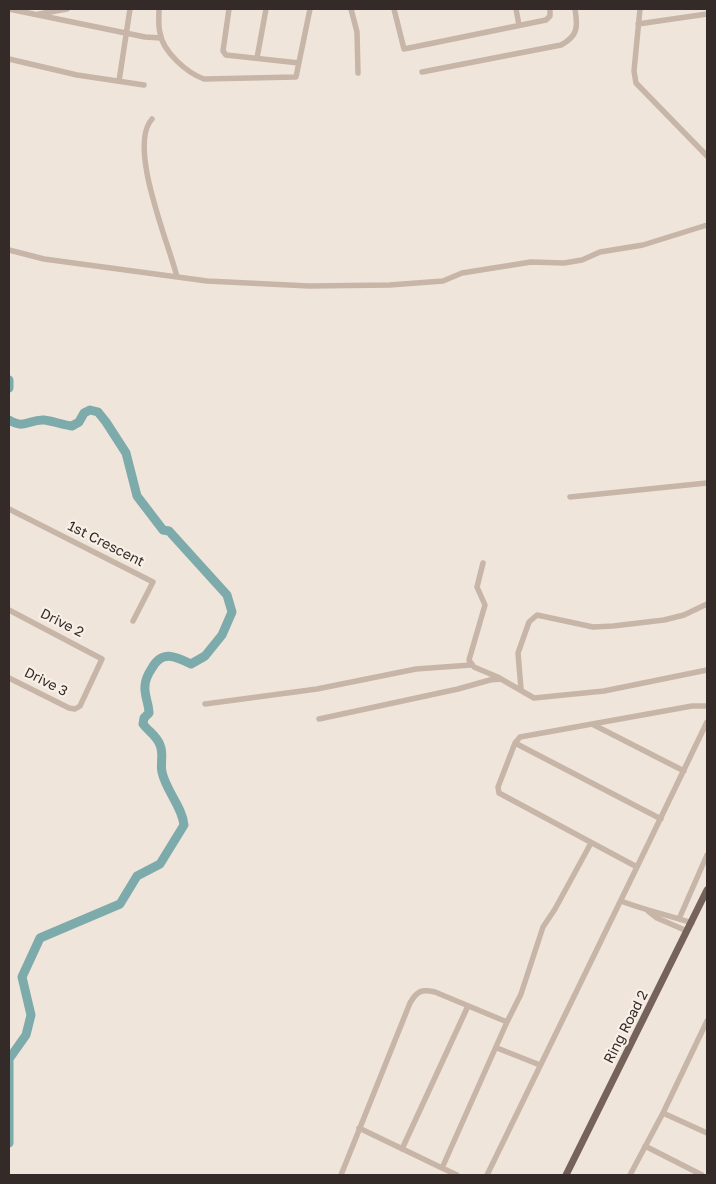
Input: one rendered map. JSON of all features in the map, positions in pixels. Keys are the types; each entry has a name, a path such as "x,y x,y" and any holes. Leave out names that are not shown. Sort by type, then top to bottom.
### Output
{"main road":[{"name":"Ring Road 2","path":"566,1175 707,890"}],"street":[{"path":"9,9 161,38"},
{"path":"36,14 67,9"},
{"path":"119,81 128,33 130,9"},
{"path":"160,9 161,38 176,59 195,76 204,79 296,77 310,9"},
{"path":"229,9 224,54 299,63"},
{"path":"257,58 266,9"},
{"path":"351,9 356,32 358,73"},
{"path":"394,9 404,48 549,18 550,9"},
{"path":"516,9 519,25"},
{"path":"422,72 561,45 572,39 574,35 577,24 575,9"},
{"path":"640,9 634,71 636,83 707,156"},
{"path":"638,24 707,14"},
{"path":"9,58 77,75 144,86"},
{"path":"152,119 144,135 144,152 154,204 177,277"},
{"path":"9,250 44,259 177,277 230,283 309,286 443,281 462,274 531,262 564,263 582,260 600,252 644,245 707,225"},
{"path":"570,497 707,483"},
{"name":"1st Crescent","path":"9,509 153,582 133,621"},
{"path":"470,665 469,660 485,605 477,586 483,563"},
{"path":"521,689 518,653 529,622 537,615 593,627 612,626 677,617 707,604"},
{"name":"Drive 2","path":"9,610 102,659"},
{"name":"Drive 3","path":"9,678 75,709 80,706 102,659"},
{"path":"205,704 317,689 416,669 470,665 502,679 534,698 604,691 707,670"},
{"path":"319,719 502,679"},
{"path":"636,867 499,793 498,787 515,743 522,736 692,706 707,706"},
{"path":"487,1175 707,722"},
{"path":"592,724 684,771"},
{"path":"515,743 661,819"},
{"path":"442,1168 520,994 543,927 591,843"},
{"path":"679,918 707,855"},
{"path":"621,901 648,911 662,912 692,923"},
{"path":"648,911 657,918 687,931"},
{"path":"341,1175 410,1003 416,993 425,990 434,992 507,1022"},
{"path":"402,1148 468,1006"},
{"path":"630,1175 664,1113 707,1021"},
{"path":"497,1048 540,1065"},
{"path":"664,1113 707,1132"},
{"path":"359,1128 457,1175"},
{"path":"645,1146 702,1175"}],"waterway":[{"path":"9,380 9,388"},
{"path":"9,420 19,424 44,420 72,426 79,422 84,413 90,410 98,412 126,453 137,496 163,530 169,531 227,595 232,612 222,635 205,656 191,664 174,657 165,657 156,662 147,677 145,689 149,713 144,718 143,724 160,745 164,779 180,811 184,825 160,864 137,876 120,904 40,938 22,977 31,1015 26,1035 9,1059 9,1143"}]}
